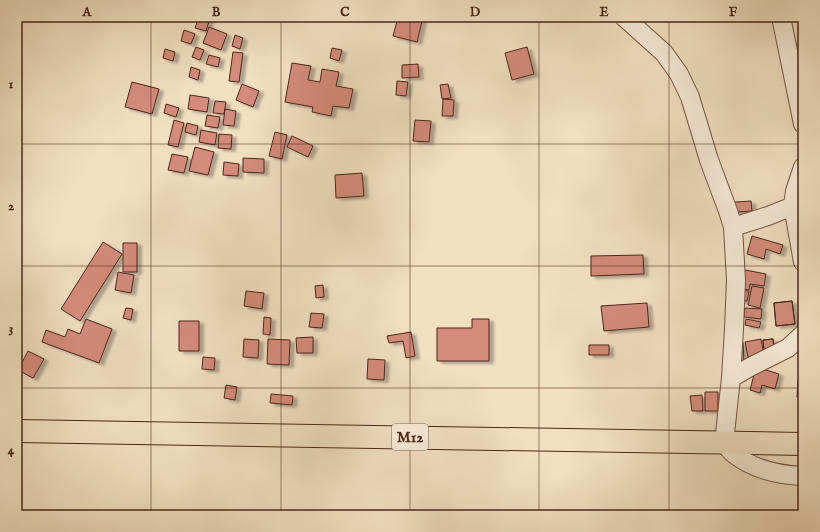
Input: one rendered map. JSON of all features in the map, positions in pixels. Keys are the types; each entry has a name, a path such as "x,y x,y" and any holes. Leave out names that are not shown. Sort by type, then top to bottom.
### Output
{"highway":[{"name":"M12","path":"17,431 803,444"}],"street":[{"path":"624,17 664,53 679,74 690,97 709,160 734,227 736,280 734,329 731,378 724,443 734,454 754,466 767,471 803,476"},
{"path":"781,17 803,124"},
{"path":"803,168 793,206 803,262"},
{"path":"734,227 793,206"},
{"path":"731,378 788,348 803,334"}],"building":[{"path":"199,17 210,18 206,31 195,28"},
{"path":"398,17 423,17 417,42 393,36"},
{"path":"209,27 227,34 221,50 203,43"},
{"path":"184,30 195,34 191,44 181,41"},
{"path":"235,35 243,38 240,49 232,46"},
{"path":"196,47 204,50 200,60 192,57"},
{"path":"527,47 534,74 512,80 505,53"},
{"path":"332,48 342,50 339,61 330,58"},
{"path":"165,49 175,52 173,61 163,58"},
{"path":"233,52 243,53 239,82 229,81"},
{"path":"209,55 220,58 218,67 206,64"},
{"path":"292,63 311,66 308,80 320,82 322,69 339,72 336,86 353,89 349,108 333,106 331,116 312,112 313,107 285,102"},
{"path":"418,64 419,77 402,78 402,65"},
{"path":"191,67 200,70 198,80 189,77"},
{"path":"397,81 408,82 406,96 396,95"},
{"path":"132,82 159,89 152,114 125,107"},
{"path":"242,84 259,91 253,107 236,100"},
{"path":"448,84 451,98 442,99 440,85"},
{"path":"190,95 209,98 207,112 188,109"},
{"path":"443,99 454,100 453,116 442,116"},
{"path":"215,101 226,102 224,114 213,113"},
{"path":"166,104 179,108 176,117 164,113"},
{"path":"225,109 236,111 234,126 223,125"},
{"path":"207,115 220,117 218,128 205,126"},
{"path":"174,120 184,123 178,147 168,145"},
{"path":"415,120 431,121 429,142 413,141"},
{"path":"187,123 198,126 196,135 185,132"},
{"path":"201,130 217,133 215,145 199,142"},
{"path":"275,132 287,135 282,159 269,156"},
{"path":"219,134 232,135 231,149 218,148"},
{"path":"292,136 313,146 308,157 287,147"},
{"path":"195,147 214,152 208,175 189,171"},
{"path":"172,154 188,157 184,173 168,170"},
{"path":"243,158 264,159 264,173 243,172"},
{"path":"224,162 239,164 238,176 223,175"},
{"path":"362,173 364,196 336,198 335,175"},
{"path":"751,201 752,211 723,213 723,203"},
{"path":"752,236 783,245 780,254 766,249 764,259 747,254"},
{"path":"103,242 122,254 80,321 61,309"},
{"path":"123,243 137,243 137,272 123,272"},
{"path":"643,255 644,274 591,276 591,256"},
{"path":"740,269 766,274 764,286 750,284 749,290 736,288"},
{"path":"118,272 134,275 131,293 115,290"},
{"path":"323,285 324,297 316,298 315,286"},
{"path":"752,286 764,288 760,308 748,305"},
{"path":"739,290 749,291 747,301 737,300"},
{"path":"246,291 264,293 262,309 244,306"},
{"path":"792,301 795,324 776,326 774,303"},
{"path":"792,301 795,324 776,326 774,303"},
{"path":"647,303 649,327 604,331 601,306"},
{"path":"126,308 133,309 131,320 123,318"},
{"path":"745,308 762,309 761,319 744,317"},
{"path":"311,313 324,314 322,328 309,327"},
{"path":"264,317 271,318 270,335 263,334"},
{"path":"86,319 112,329 99,363 42,342 46,330 65,337 68,329 80,334"},
{"path":"472,319 489,319 489,361 437,361 437,328 472,328"},
{"path":"746,319 761,322 759,328 745,325"},
{"path":"179,321 199,321 199,351 179,351"},
{"path":"411,332 415,356 406,358 403,341 389,343 387,336"},
{"path":"313,337 313,353 297,353 296,338"},
{"path":"244,339 259,340 258,358 243,357"},
{"path":"268,339 290,340 289,365 267,364"},
{"path":"761,339 764,355 748,357 745,342"},
{"path":"773,339 774,350 764,351 763,340"},
{"path":"773,339 774,350 764,351 763,340"},
{"path":"743,342 744,362 737,363 736,343"},
{"path":"589,345 609,345 609,355 589,355"},
{"path":"28,351 44,359 33,378 18,370"},
{"path":"800,355 803,355 803,373 801,373"},
{"path":"203,357 215,358 214,370 202,369"},
{"path":"368,359 385,360 384,380 367,379"},
{"path":"756,367 779,374 775,389 762,385 760,393 750,390"},
{"path":"798,380 803,380 803,397 797,397"},
{"path":"226,385 237,387 235,400 224,398"},
{"path":"705,392 718,392 718,411 705,411"},
{"path":"271,394 293,396 292,405 270,403"},
{"path":"702,395 703,411 692,411 690,396"}]}
